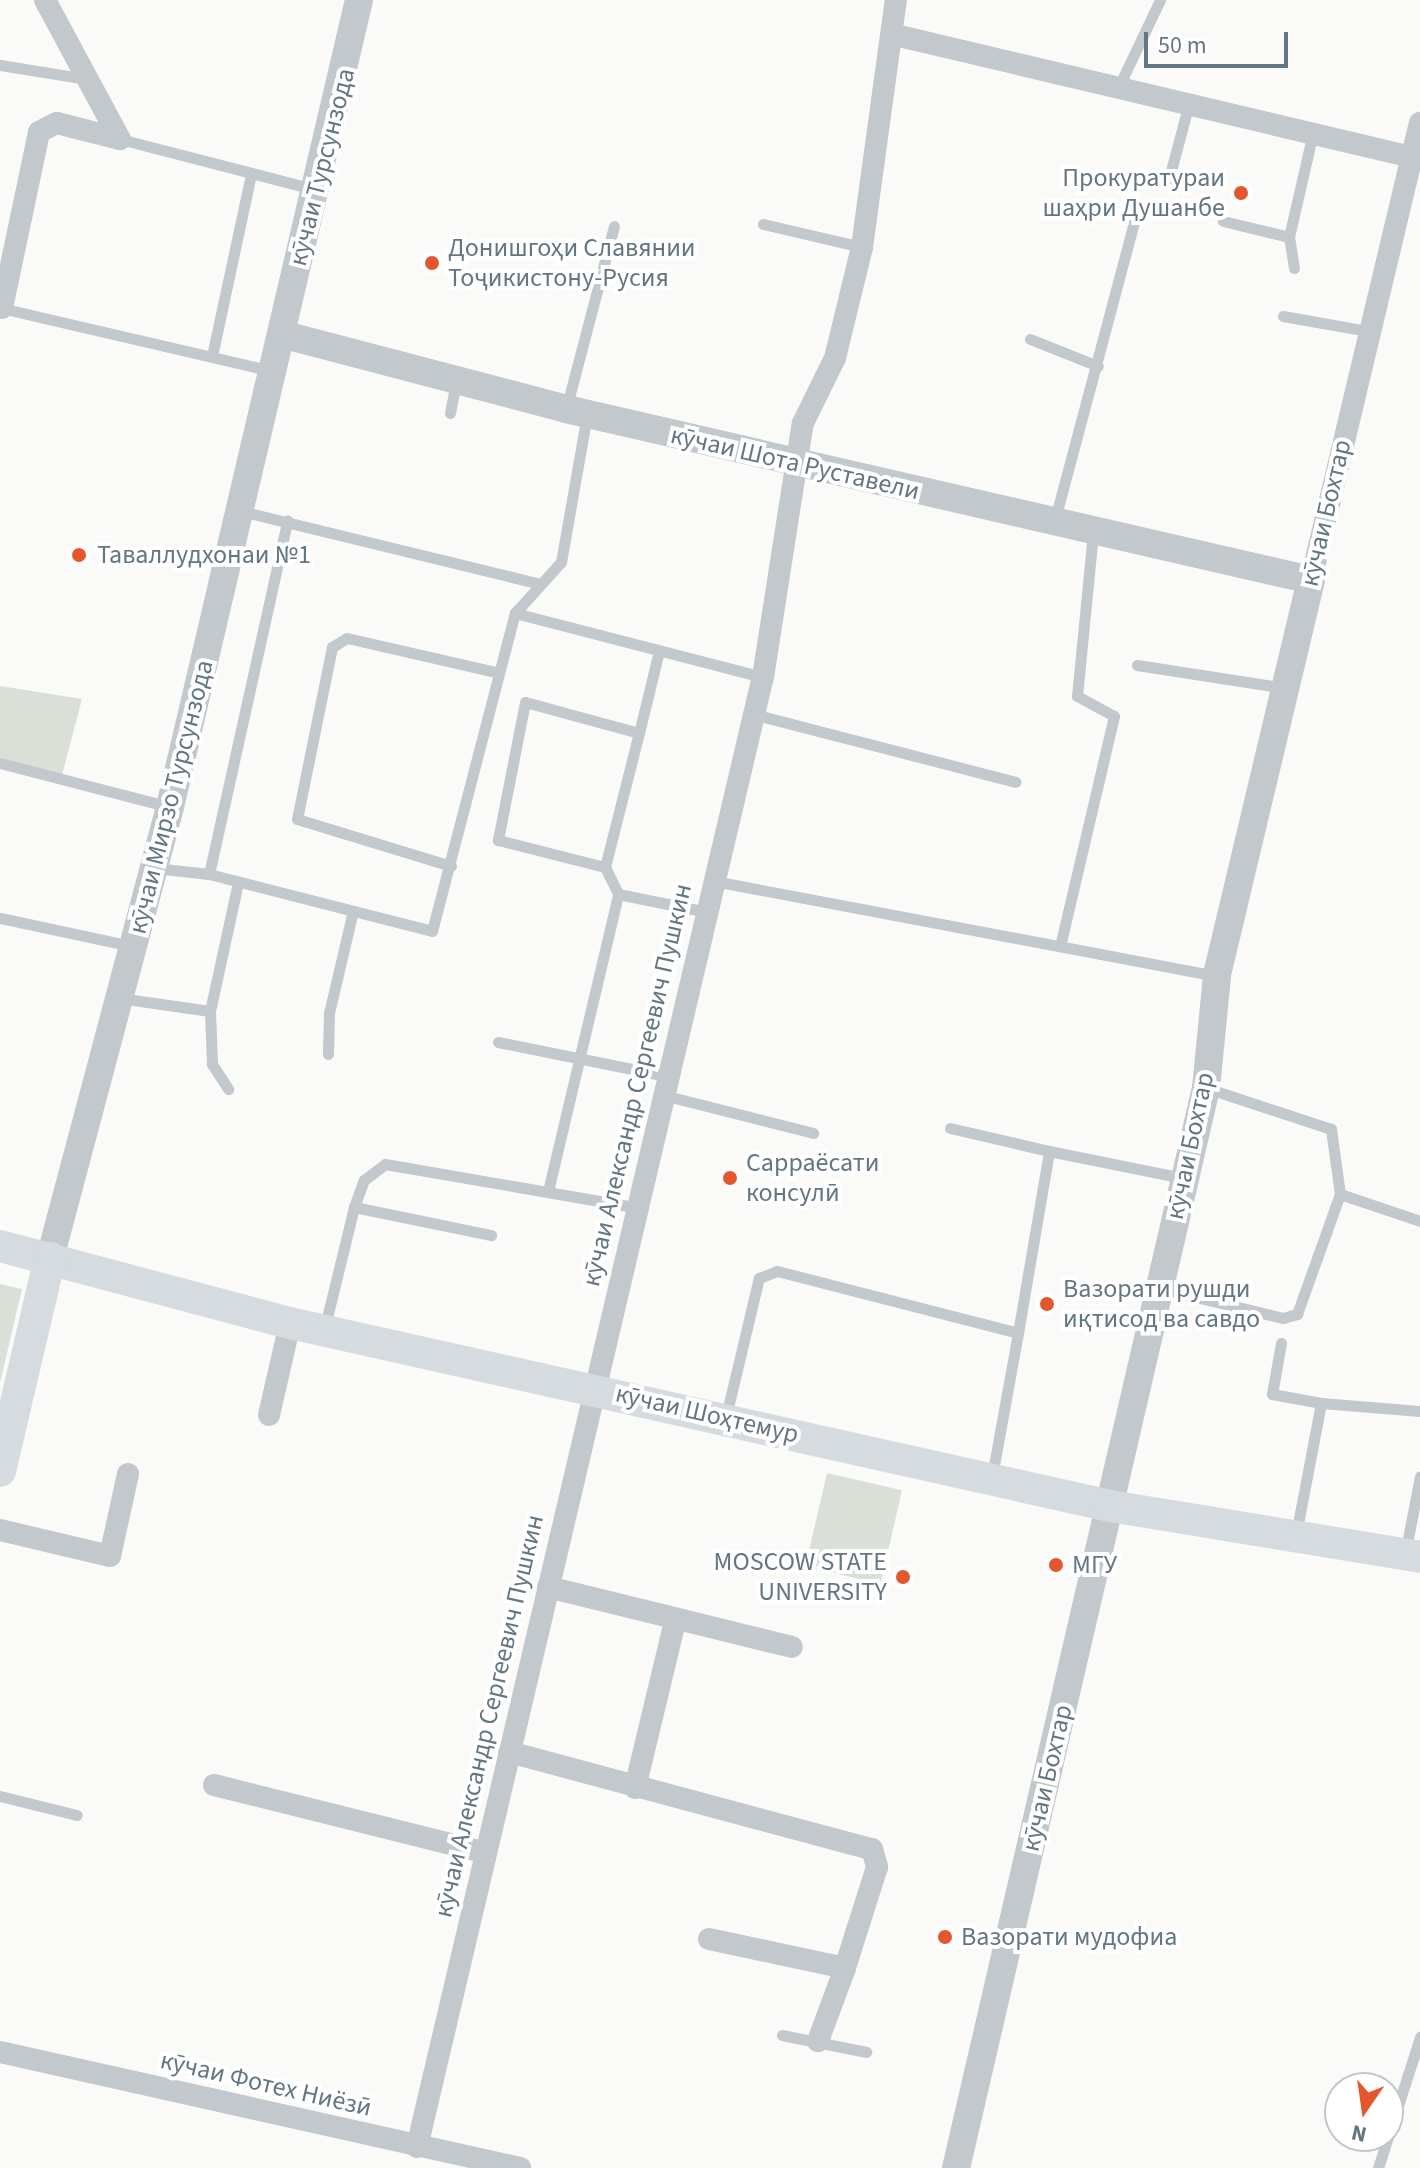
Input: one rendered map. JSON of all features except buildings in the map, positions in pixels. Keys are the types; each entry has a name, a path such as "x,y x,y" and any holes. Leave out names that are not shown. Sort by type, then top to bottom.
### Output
{"main road":[{"name":"кӯчаи Шоҳтемур","path":"0,1246 290,1323 726,1417 1110,1506 1413,1556"},
{"path":"0,1471 50,1258"}],"street":[{"path":"45,0 120,139"},
{"name":"кӯчаи Турсунзода","path":"281,334 356,30 359,0"},
{"path":"356,30 368,0"},
{"name":"кӯчаи Александр Сергеевич Пушкин","path":"417,2147 635,1207 763,677 803,423 835,358 862,247 895,35 896,0"},
{"path":"895,35 1416,158"},
{"path":"1,308 39,132 57,123 120,139"},
{"name":"кӯчаи Бохтар","path":"956,2168 1206,1088 1217,976 1367,331 1416,158 1420,123"},
{"name":"кӯчаи Мирзо Турсунзода","path":"50,1258 155,868 281,334"},
{"name":"кӯчаи Шота Руставели","path":"281,334 576,412 1311,580"},
{"path":"269,1415 290,1323"},
{"path":"0,1530 110,1556 128,1474"},
{"path":"548,1587 675,1621 792,1647"},
{"path":"635,1788 675,1621"},
{"path":"509,1752 872,1849 877,1867 818,2041"},
{"path":"214,1785 486,1853"},
{"path":"709,1939 845,1968"},
{"name":"кӯчаи Фотех Ниёзӣ","path":"0,2052 520,2168"}],"lane":[{"path":"1119,86 1160,0"},
{"path":"0,65 86,79"},
{"path":"1168,182 1189,103"},
{"path":"1294,268 1289,237 1313,132"},
{"path":"120,139 315,189"},
{"path":"212,356 251,174"},
{"path":"1053,523 1067,496 1137,211"},
{"path":"1223,221 1289,237"},
{"path":"763,224 862,247"},
{"path":"155,868 209,874 352,915 432,931 451,866 496,672 515,613 536,583 561,562 576,412 614,226"},
{"path":"1,308 272,371"},
{"path":"1283,316 1367,331"},
{"path":"1030,339 1098,366"},
{"path":"450,413 456,381"},
{"path":"241,511 536,583"},
{"path":"209,874 287,521"},
{"path":"1061,942 1114,716 1077,696 1093,532"},
{"path":"515,613 763,677"},
{"path":"451,866 297,819 332,647 347,638 496,672"},
{"path":"549,1187 618,894 605,867 659,651"},
{"path":"1137,665 1234,674 1286,688"},
{"path":"605,867 498,840 522,711 531,701 639,733"},
{"path":"753,714 1015,782"},
{"path":"0,763 170,807"},
{"path":"714,881 1061,942 1217,976"},
{"path":"228,1089 212,1064 210,1011 238,883"},
{"path":"618,894 707,912"},
{"path":"328,1054 329,1013 352,915"},
{"path":"0,918 133,947"},
{"path":"119,998 210,1011"},
{"path":"498,1042 579,1057 813,1133"},
{"path":"1159,1288 1283,1318 1297,1314 1340,1194 1331,1129 1206,1088"},
{"path":"950,1128 1183,1178"},
{"path":"991,1479 1049,1151"},
{"path":"324,1328 354,1207 364,1180 385,1164 549,1187 635,1207"},
{"path":"1340,1194 1420,1221"},
{"path":"354,1207 491,1235"},
{"path":"726,1417 759,1278 767,1273 1018,1333"},
{"path":"1281,1343 1272,1394 1321,1403 1420,1411"},
{"path":"1295,1536 1321,1403"},
{"path":"1413,1556 1420,1476"},
{"path":"0,1796 77,1815"},
{"path":"782,2035 866,2052"},
{"path":"1378,2168 1420,2037"}],"shaded area":[{"path":"0,686 82,699 62,775 0,761"},
{"path":"0,1284 22,1289 0,1383"},
{"path":"827,1473 902,1490 880,1584 805,1567"}],"place":[{"name":"Прокуратураи шаҳри Душанбе","path":"1241,193"},
{"name":"Донишгоҳи Славянии Тоҷикистону-Русия","path":"432,263"},
{"name":"Таваллудхонаи №1","path":"79,555"},
{"name":"Сарраёсати консулӣ","path":"730,1178"},
{"name":"Вазорати рушди иқтисод ва савдо","path":"1047,1304"},
{"name":"МГУ","path":"1056,1565"},
{"name":"MOSCOW STATE UNIVERSITY","path":"903,1577"},
{"name":"Вазорати мудофиа","path":"945,1937"}]}
